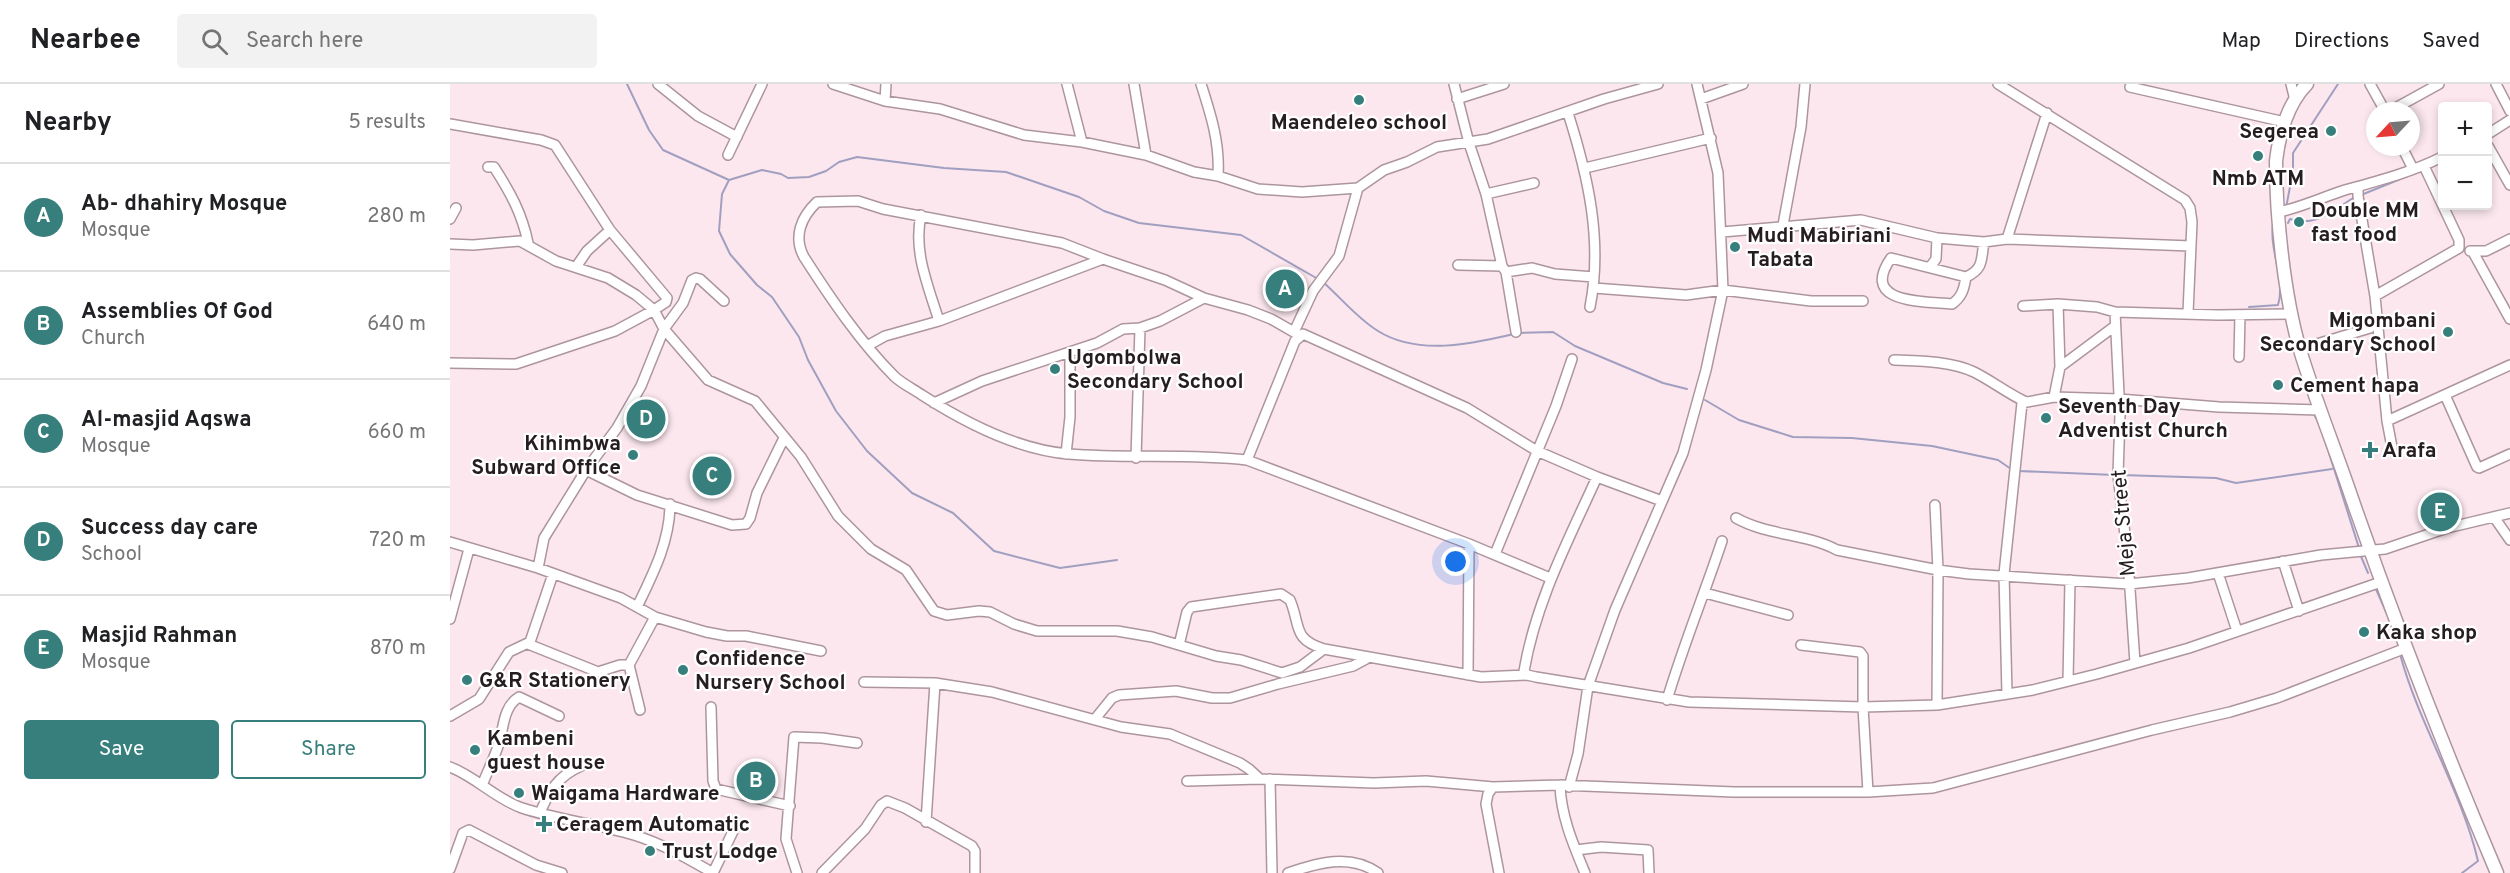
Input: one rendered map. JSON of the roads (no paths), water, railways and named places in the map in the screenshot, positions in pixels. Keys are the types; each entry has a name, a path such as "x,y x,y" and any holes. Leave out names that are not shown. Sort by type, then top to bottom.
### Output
{"main road":[{"path":"2307,84 2295,100 2285,122 2276,161 2279,212 2291,315 2319,410 2380,582 2443,746 2497,873"}],"street":[{"path":"658,84 665,92 698,116 737,137"},
{"path":"728,155 762,84"},
{"path":"833,84 885,101 940,109 1024,135 1082,142 1146,155 1194,172 1273,191 1358,188 1384,170 1407,162 1437,147 1469,143 1568,113 1604,99 1659,84"},
{"path":"885,101 886,84"},
{"path":"1067,84 1082,142"},
{"path":"1134,84 1146,155"},
{"path":"1201,84 1217,140 1218,176"},
{"path":"1454,84 1469,143 1486,194 1516,332"},
{"path":"1457,99 1504,84"},
{"path":"1585,873 1561,803 1578,754 1588,686 1615,610 1683,453 1723,290 1718,173 1697,84"},
{"path":"1701,99 1743,84"},
{"path":"1783,225 1801,127 1805,84"},
{"path":"1998,84 2185,200 2192,213 2188,313"},
{"path":"2291,84 2295,100"},
{"path":"2370,84 2380,102"},
{"path":"2406,102 2439,84"},
{"path":"2496,84 2510,111"},
{"path":"2130,87 2285,122"},
{"path":"1568,113 1585,168 1595,230 1594,288 1590,307"},
{"path":"2007,240 2047,113"},
{"path":"2492,131 2510,120"},
{"path":"450,124 541,140 555,145 610,230 666,295 666,302 654,310 605,335 516,364 450,363"},
{"path":"1585,168 1711,138"},
{"path":"2492,154 2509,181"},
{"path":"2406,156 2413,170"},
{"path":"2279,212 2303,207 2413,170 2438,159"},
{"path":"2424,166 2438,195"},
{"path":"488,167 494,167 510,191 524,221 528,243"},
{"path":"1486,194 1534,183"},
{"path":"2358,187 2375,296 2387,421 2392,447"},
{"path":"1247,460 1313,291 1339,256 1358,188"},
{"path":"1550,578 1495,554 1247,460 1221,457 1137,458 1066,454 1014,441 980,428 934,403 898,379 867,346 800,250 798,234 801,226 810,209 821,200 858,201 883,209 951,223 990,228 1062,243 1165,280 1204,298 1248,310 1271,319 1296,334 1308,334 1353,358 1467,408 1537,451 1597,477 1662,501"},
{"path":"450,219 456,207"},
{"path":"2445,210 2459,240 2458,248"},
{"path":"921,215 917,244 939,321"},
{"path":"1722,231 1862,220 1937,238 1984,242 2007,240 2191,246"},
{"path":"576,267 582,256 610,230"},
{"path":"1930,267 1936,259 1937,238"},
{"path":"2375,296 2458,248 2473,252 2486,251 2510,239"},
{"path":"450,244 480,245 513,241 528,243 556,261 619,284 654,310 664,329 708,380 755,401 801,457 838,516 871,549 906,570 934,611 947,615 990,612 1031,630 1117,631 1241,660 1282,673 1300,667 1324,649"},
{"path":"1966,277 1964,290 1959,299 1952,304 1894,297 1884,288 1881,278 1891,258 1966,277 1976,273 1980,267 1984,242"},
{"path":"2473,252 2510,319"},
{"path":"867,346 885,336 939,321 1103,259"},
{"path":"1458,266 1532,268 1555,274 1594,277"},
{"path":"538,568 544,538 586,470 617,428 641,386 664,329 683,303 694,279 700,279 724,301"},
{"path":"1594,288 1686,295 1723,290 1811,301 1863,301"},
{"path":"934,403 982,381 1097,343 1123,329 1140,328 1177,314 1204,298"},
{"path":"2024,306 2058,304 2097,307 2115,312 2291,315"},
{"path":"2054,397 2060,367 2058,304"},
{"name":"Meja Street","path":"2115,312 2119,399 2118,475 2135,663"},
{"path":"2239,357 2240,315"},
{"path":"2300,349 2370,328 2377,318"},
{"path":"2060,367 2115,326"},
{"path":"1137,458 1140,328"},
{"path":"1066,454 1070,417 1070,353"},
{"path":"1495,554 1572,359"},
{"path":"1894,360 1951,365 1974,372 2024,401 2054,397 2119,399 2219,407 2319,410"},
{"path":"2387,421 2510,365"},
{"path":"2445,395 2476,467 2479,468 2510,454"},
{"path":"2007,694 2004,574 2020,407 2024,401"},
{"path":"586,470 637,495 732,525 746,524 784,438"},
{"path":"1527,675 1524,671 1534,626 1550,578 1597,477"},
{"path":"637,607 666,540 670,504"},
{"path":"1935,504 1938,570 1938,705"},
{"path":"1736,518 1751,526 1822,542 1837,550 1938,570 2129,584 2218,573 2320,555 2385,549 2447,528 2510,513"},
{"path":"2494,518 2510,540"},
{"path":"1666,700 1681,651 1705,593 1722,541"},
{"path":"450,542 538,568 621,598 655,617 718,635 746,636 821,651"},
{"path":"1468,675 1469,544"},
{"path":"450,619 469,549"},
{"path":"2283,561 2299,611"},
{"path":"2218,573 2237,631"},
{"path":"528,644 553,574"},
{"path":"2068,681 2070,580"},
{"path":"1179,645 1187,612 1191,607 1281,594 1290,600 1301,636 1308,643 1324,649 1366,658 1481,677 1527,675 1666,700 1863,707 1938,705 2033,690 2135,663 2188,648 2380,582"},
{"path":"1705,593 1788,615"},
{"path":"640,710 629,665 655,617"},
{"path":"450,716 479,699 509,652 528,644 598,672 620,665 629,665"},
{"path":"1801,645 1862,653 1868,792"},
{"path":"1187,781 1270,779 1374,783 1426,781 1494,787 1565,786 1734,792 1868,792 1940,787 2152,730 2220,715 2277,698 2406,648"},
{"path":"1095,719 1112,698 1119,695 1176,691 1212,699 1230,698 1355,665 1366,658"},
{"path":"864,682 935,683 992,692 1121,727 1170,734 1240,763 1260,779"},
{"path":"926,822 935,683"},
{"path":"483,783 499,743 507,711 516,699 527,699 559,716"},
{"path":"711,707 712,780 716,789 790,806"},
{"path":"797,873 786,839 795,736 857,743"},
{"path":"540,813 555,783 564,773 581,766"},
{"path":"450,768 483,783 519,807 641,838 667,847 713,873 736,825"},
{"path":"1270,779 1272,873"},
{"path":"1494,787 1488,794 1486,804 1499,873"},
{"path":"822,873 865,829 885,801 905,808 926,822 972,846 975,851 975,873"},
{"path":"450,869 463,833 469,830 536,866 562,873"},
{"path":"1576,850 1601,847 1648,850 1649,873"},
{"path":"1288,873 1335,861 1357,863 1378,873"}],"waterway":[{"path":"627,84 649,130 663,150 729,180 762,170 788,178 809,177 826,171 839,162 857,157 944,168 1006,172 1079,197 1104,211 1139,223 1241,235 1318,279"},
{"path":"2286,208 2293,171 2293,153 2338,84"},
{"path":"2361,195 2408,176"},
{"path":"729,180 722,194 719,231 730,254 757,285 772,297 799,337 808,360 836,411 867,451 912,493 953,513 994,551 1060,568 1117,560"},
{"path":"2288,223 2290,219 2308,221 2324,216 2355,197"},
{"path":"2249,307 2278,305 2280,285 2273,244 2273,224"},
{"path":"1323,282 1371,326 1394,339 1427,346 1445,346 1514,334"},
{"path":"1519,333 1553,332 1575,346 1663,383 1687,389"},
{"path":"2289,332 2293,347"},
{"path":"1705,400 1739,420 1793,437 1852,438 1932,446 1998,460 2011,469"},
{"path":"2314,414 2320,426"},
{"path":"2323,434 2359,548"},
{"path":"2121,475 2216,478 2236,483 2332,469"},
{"path":"2019,471 2115,475"},
{"path":"2360,554 2368,573"},
{"path":"2375,587 2391,623"},
{"path":"2400,654 2418,706 2471,834 2478,861 2462,873"}],"place":[{"name":"Maendeleo school","path":"1359,100"},
{"name":"Segerea","path":"2331,131"},
{"name":"Nmb ATM","path":"2258,156"},
{"name":"Double MM fast food","path":"2299,222"},
{"name":"Mudi Mabiriani Tabata","path":"1735,247"},
{"name":"Ab- dhahiry Mosque","path":"1285,289"},
{"name":"Migombani Secondary School","path":"2448,332"},
{"name":"Ugombolwa Secondary School","path":"1055,369"},
{"name":"Cement hapa","path":"2278,385"},
{"name":"Seventh Day Adventist Church","path":"2046,418"},
{"name":"Success day care","path":"646,419"},
{"name":"Arafa","path":"2370,450"},
{"name":"Kihimbwa Subward Office","path":"633,455"},
{"name":"Al-masjid Aqswa","path":"712,476"},
{"name":"Masjid Rahman","path":"2440,512"},
{"name":"Kaka shop","path":"2364,632"},
{"name":"Confidence Nursery School","path":"683,670"},
{"name":"G&R Stationery","path":"467,680"},
{"name":"Kambeni guest house","path":"475,750"},
{"name":"Assemblies Of God","path":"756,781"},
{"name":"Waigama Hardware","path":"519,793"},
{"name":"Ceragem Automatic","path":"544,824"},
{"name":"Trust Lodge","path":"650,851"}]}
